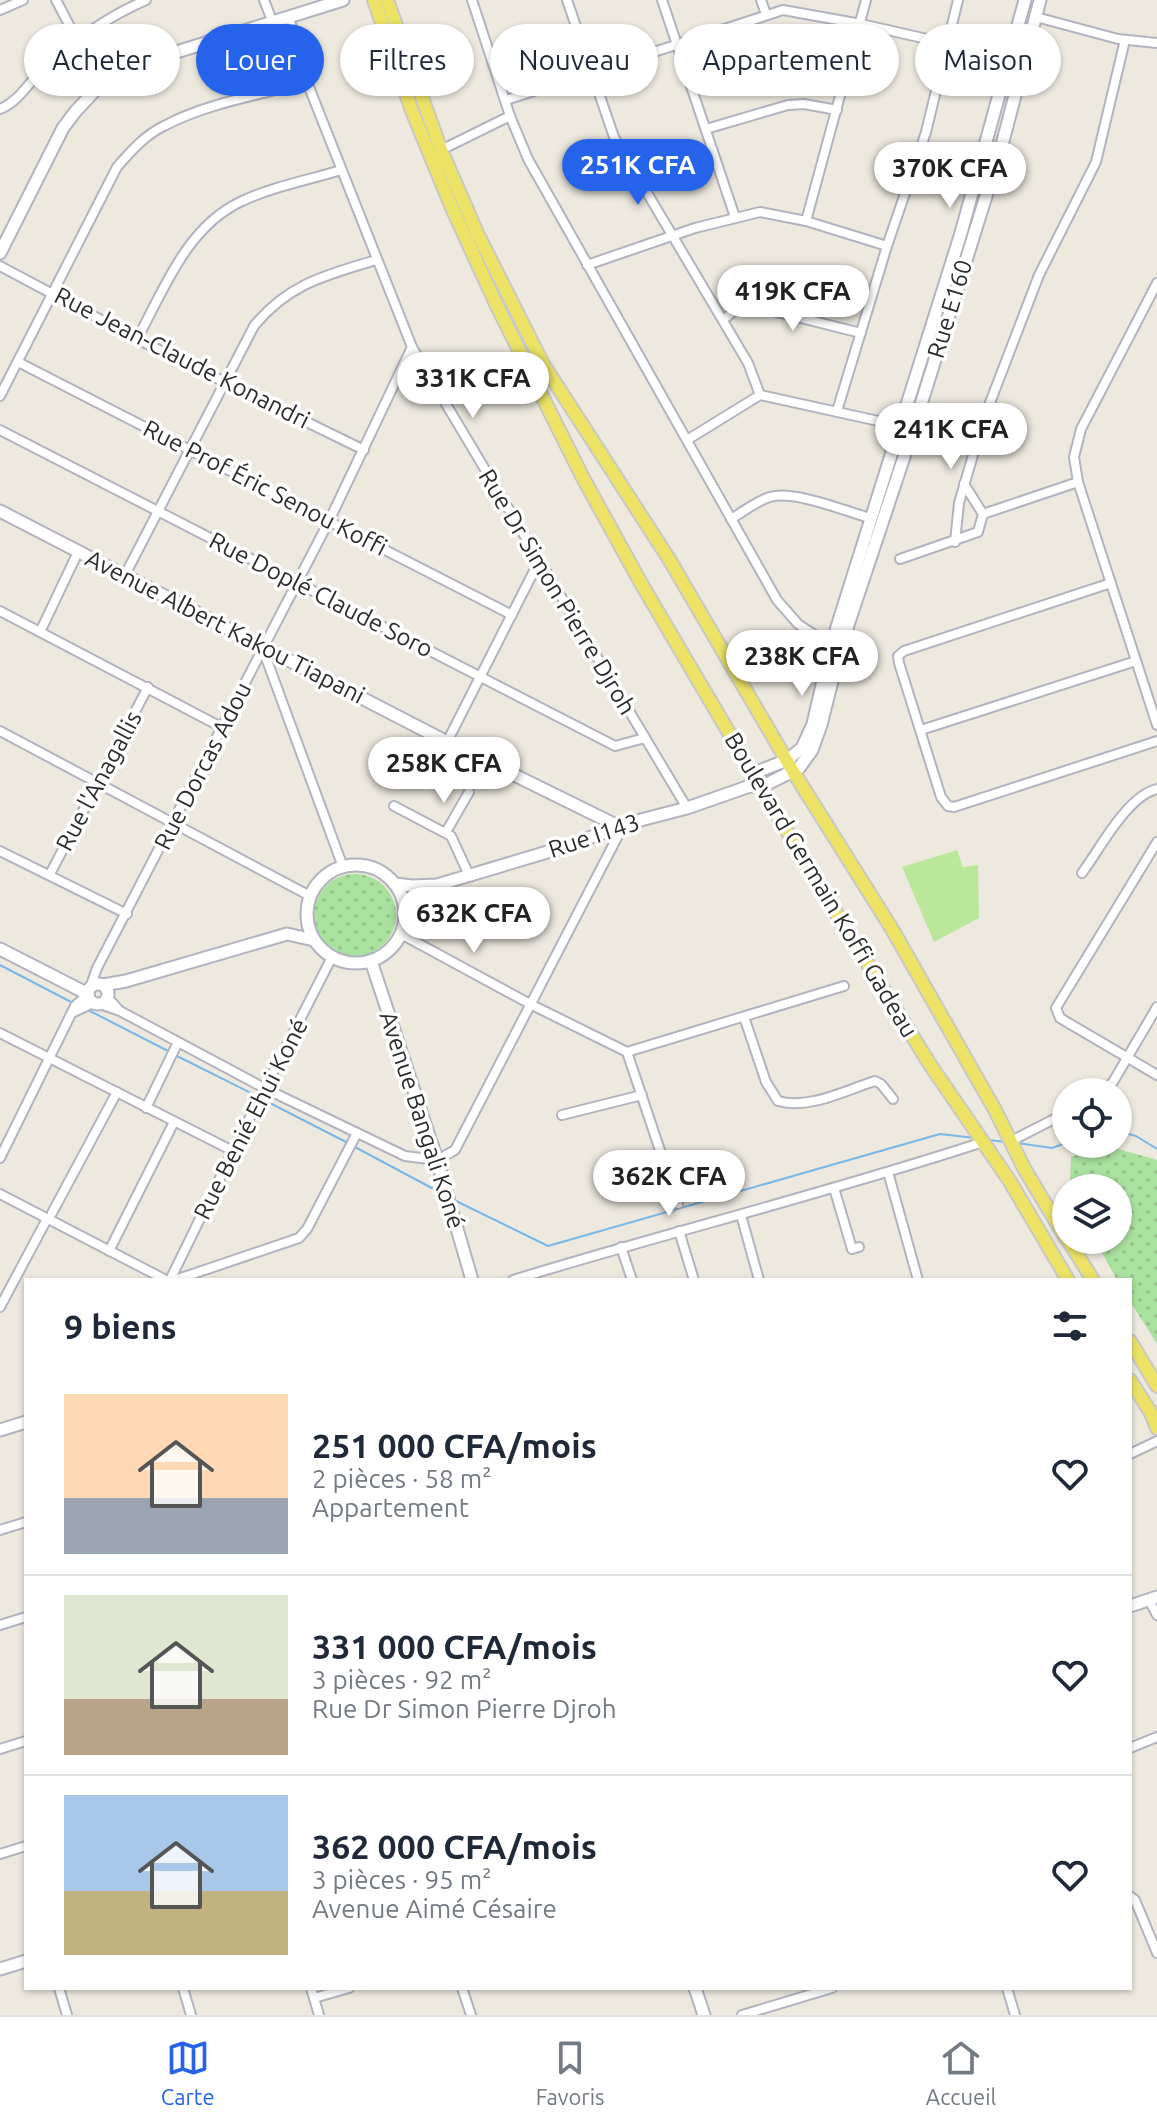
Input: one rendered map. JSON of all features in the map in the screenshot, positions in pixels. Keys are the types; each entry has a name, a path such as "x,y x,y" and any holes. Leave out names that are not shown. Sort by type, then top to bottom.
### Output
{"main road":[{"name":"Boulevard Germain Koffi Gadeau","path":"374,0 426,147 496,304 583,478 755,782 929,1063 1009,1180 1067,1278"},
{"name":"Boulevard Germain Koffi Gadeau","path":"387,0 441,150 496,272 543,364 669,559 787,760 798,768 1052,1214"},
{"name":"Boulevard Germain Koffi Gadeau","path":"1077,1254 1092,1278"},
{"path":"1132,1344 1157,1386"},
{"path":"1132,1383 1157,1428"}],"street":[{"path":"0,10 23,0"},
{"path":"56,0 69,24"},
{"path":"103,24 146,0"},
{"path":"264,0 273,23"},
{"path":"0,253 63,128 101,84 135,65 343,0"},
{"path":"472,0 510,116 528,159 789,616 831,646 837,662"},
{"path":"567,0 575,24"},
{"path":"662,0 674,34"},
{"path":"761,0 766,14"},
{"path":"735,24 792,10 861,24 866,0"},
{"path":"953,24 958,0"},
{"name":"Rue E160","path":"1019,24 1025,0"},
{"name":"Rue E160","path":"798,768 812,750 821,725 837,662 1002,145 1040,0"},
{"name":"Rue Dr Simon Pierre Djroh","path":"289,17 291,24"},
{"path":"1036,17 1125,40 1157,43"},
{"path":"955,542 964,484 983,421 1039,275 1090,178 1100,149 1125,40"},
{"path":"0,109 11,104 24,90"},
{"path":"0,396 117,167 164,125 257,96"},
{"name":"Rue Dr Simon Pierre Djroh","path":"312,96 412,347 538,563 687,808"},
{"path":"506,100 518,96"},
{"path":"600,96 614,137 748,363 760,395"},
{"path":"695,96 735,217"},
{"path":"806,221 841,96"},
{"path":"837,411 935,96"},
{"name":"Rue E160","path":"787,760 802,748 813,724 831,646 961,233 1000,96"},
{"path":"706,129 788,105 804,104 837,110"},
{"path":"441,150 510,116"},
{"path":"137,339 183,253 215,219 242,201 341,170"},
{"path":"587,265 735,217 770,212 887,246"},
{"path":"125,575 254,326 275,302 313,280 376,260"},
{"name":"Rue Jean-Claude Konandri","path":"0,266 137,339 364,450"},
{"path":"1157,283 1081,429 1074,457 1078,482 1157,725"},
{"path":"723,320 740,306 749,305 861,333"},
{"name":"Rue Dorcas Adou","path":"91,999 97,968 329,521 412,347"},
{"name":"Rue Prof Éric Senou Koffi","path":"18,362 512,615"},
{"path":"687,440 760,395 901,426"},
{"path":"920,408 983,421"},
{"name":"Rue Doplé Claude Soro","path":"0,430 615,746 645,738"},
{"path":"983,514 1078,482"},
{"path":"900,559 978,532 983,514 964,484"},
{"path":"731,519 767,498 779,496 798,498 870,518"},
{"name":"Avenue Albert Kakou Tiapani","path":"0,511 447,742 622,828"},
{"path":"40,632 78,552"},
{"path":"447,742 538,563"},
{"path":"1111,583 901,653 899,663 941,797 948,806 954,807 1157,741"},
{"path":"0,611 223,728"},
{"path":"262,647 343,867"},
{"path":"921,730 1136,661"},
{"name":"Rue l'Anagallis","path":"50,874 148,687"},
{"path":"0,731 310,896"},
{"path":"755,782 787,760"},
{"path":"755,782 798,768"},
{"name":"Rue I143","path":"395,884 437,885 622,828 640,826 755,782"},
{"path":"1082,873 1132,804 1148,791 1157,789"},
{"path":"446,832 469,792"},
{"path":"394,806 446,832 456,842 469,875"},
{"path":"0,949 91,999 357,1133 405,1156 437,1160 455,1150 622,828"},
{"path":"1157,842 1056,1008 1060,1018 1157,1075"},
{"path":"0,851 127,914"},
{"path":"0,1158 51,1059 91,999 126,981 287,934 314,940 332,957 356,964 371,961 389,950 401,934 405,912 395,884 372,867 343,867 329,873 310,896 307,912 314,940"},
{"name":"Rue I143","path":"405,912 437,885"},
{"path":"287,934 307,912"},
{"path":"401,934 627,1052 844,986"},
{"name":"Rue Benié Ehui Koné","path":"171,1278 332,957"},
{"name":"Avenue Bangali Koné","path":"371,961 437,1160 471,1278"},
{"path":"1116,1078 1157,1007"},
{"path":"744,1017 766,1082 778,1101 794,1104 808,1102 875,1081 893,1099"},
{"path":"0,1033 233,1151"},
{"path":"146,1108 178,1042"},
{"path":"627,1052 678,1204"},
{"path":"0,1307 117,1092"},
{"path":"562,1115 642,1095"},
{"path":"1011,1141 1052,1120"},
{"path":"109,1251 174,1122"},
{"path":"176,1278 299,1238 307,1229 357,1133"},
{"path":"520,1278 983,1142"},
{"path":"888,1172 917,1278"},
{"path":"834,1188 852,1249 859,1247"},
{"path":"0,1194 49,1216 109,1251 166,1278"},
{"path":"741,1215 758,1278"},
{"path":"679,1231 693,1278"},
{"path":"621,1247 631,1278"},
{"path":"17,1275 24,1278"},
{"path":"0,1430 24,1423"},
{"path":"1132,1453 1157,1441"},
{"path":"0,1530 24,1523"},
{"path":"1132,1605 1153,1599 1157,1615"},
{"path":"0,1625 24,1618"},
{"path":"1132,1747 1157,1737"},
{"path":"0,1749 24,1742"},
{"path":"0,1854 24,1847"},
{"path":"1132,1898 1157,1953"},
{"path":"0,1969 24,1962"},
{"path":"60,1990 67,2015"},
{"path":"184,1990 191,2015"},
{"path":"312,1990 319,2015"},
{"path":"314,1998 342,1990"},
{"path":"463,1990 471,2015"},
{"path":"696,1990 704,2015"},
{"path":"742,2015 825,1990"},
{"path":"1008,1990 1015,2015"}],"green space":[{"path":"957,850 963,867 978,865 979,918 934,942 902,867"},
{"path":"347,874 363,874 378,881 389,892 396,915 393,931 384,944 363,956 347,956 332,949 321,938 314,923 314,907 321,892 332,881"},
{"path":"1132,1153 1157,1160 1157,1344 1132,1304 1132,1278 1116,1278 1103,1254 1132,1254 1132,1174 1070,1174 1071,1158 1132,1158"}],"waterway":[{"path":"0,965 73,1003"},
{"path":"86,1009 170,1052"},
{"path":"175,1055 259,1097"},
{"path":"264,1100 348,1143"},
{"path":"452,1199 548,1246 940,1134 975,1138"},
{"path":"1132,1135 1157,1149"},
{"path":"989,1140 1006,1142"},
{"path":"1017,1143 1052,1148"},
{"path":"353,1146 443,1194"}]}
